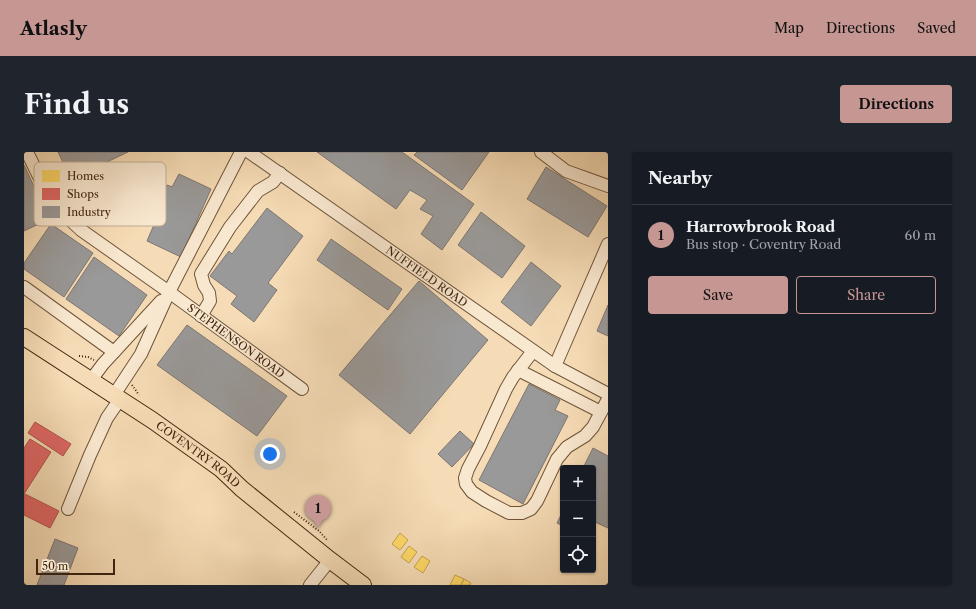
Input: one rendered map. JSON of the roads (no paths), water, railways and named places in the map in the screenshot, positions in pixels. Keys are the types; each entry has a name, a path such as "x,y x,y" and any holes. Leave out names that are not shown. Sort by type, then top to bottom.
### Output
{"main road":[{"name":"COVENTRY ROAD","path":"24,337 152,420 221,469 242,489 363,585"}],"street":[{"name":"STEPHENSON ROAD","path":"27,152 34,166"},
{"path":"68,509 90,455 117,397 142,354 169,292 242,152"},
{"name":"NUFFIELD ROAD","path":"250,152 555,366 608,394"},
{"path":"541,152 566,171 608,186"},
{"path":"201,316 210,301 209,293 200,274 230,227 258,191 273,182 280,173"},
{"name":"STEPHENSON ROAD","path":"77,226 302,389"},
{"path":"555,366 608,244"},
{"path":"24,287 114,352"},
{"path":"91,380 103,364 169,292"},
{"path":"533,351 518,370 506,389 465,478 466,484 472,492 486,501 509,512 522,513 531,509 537,501 561,454 567,447 585,436 593,427 608,399"},
{"path":"518,370 601,412"},
{"path":"310,585 330,560"}],"place":[{"name":"Harrowbrook Road","path":"318,528"}]}
